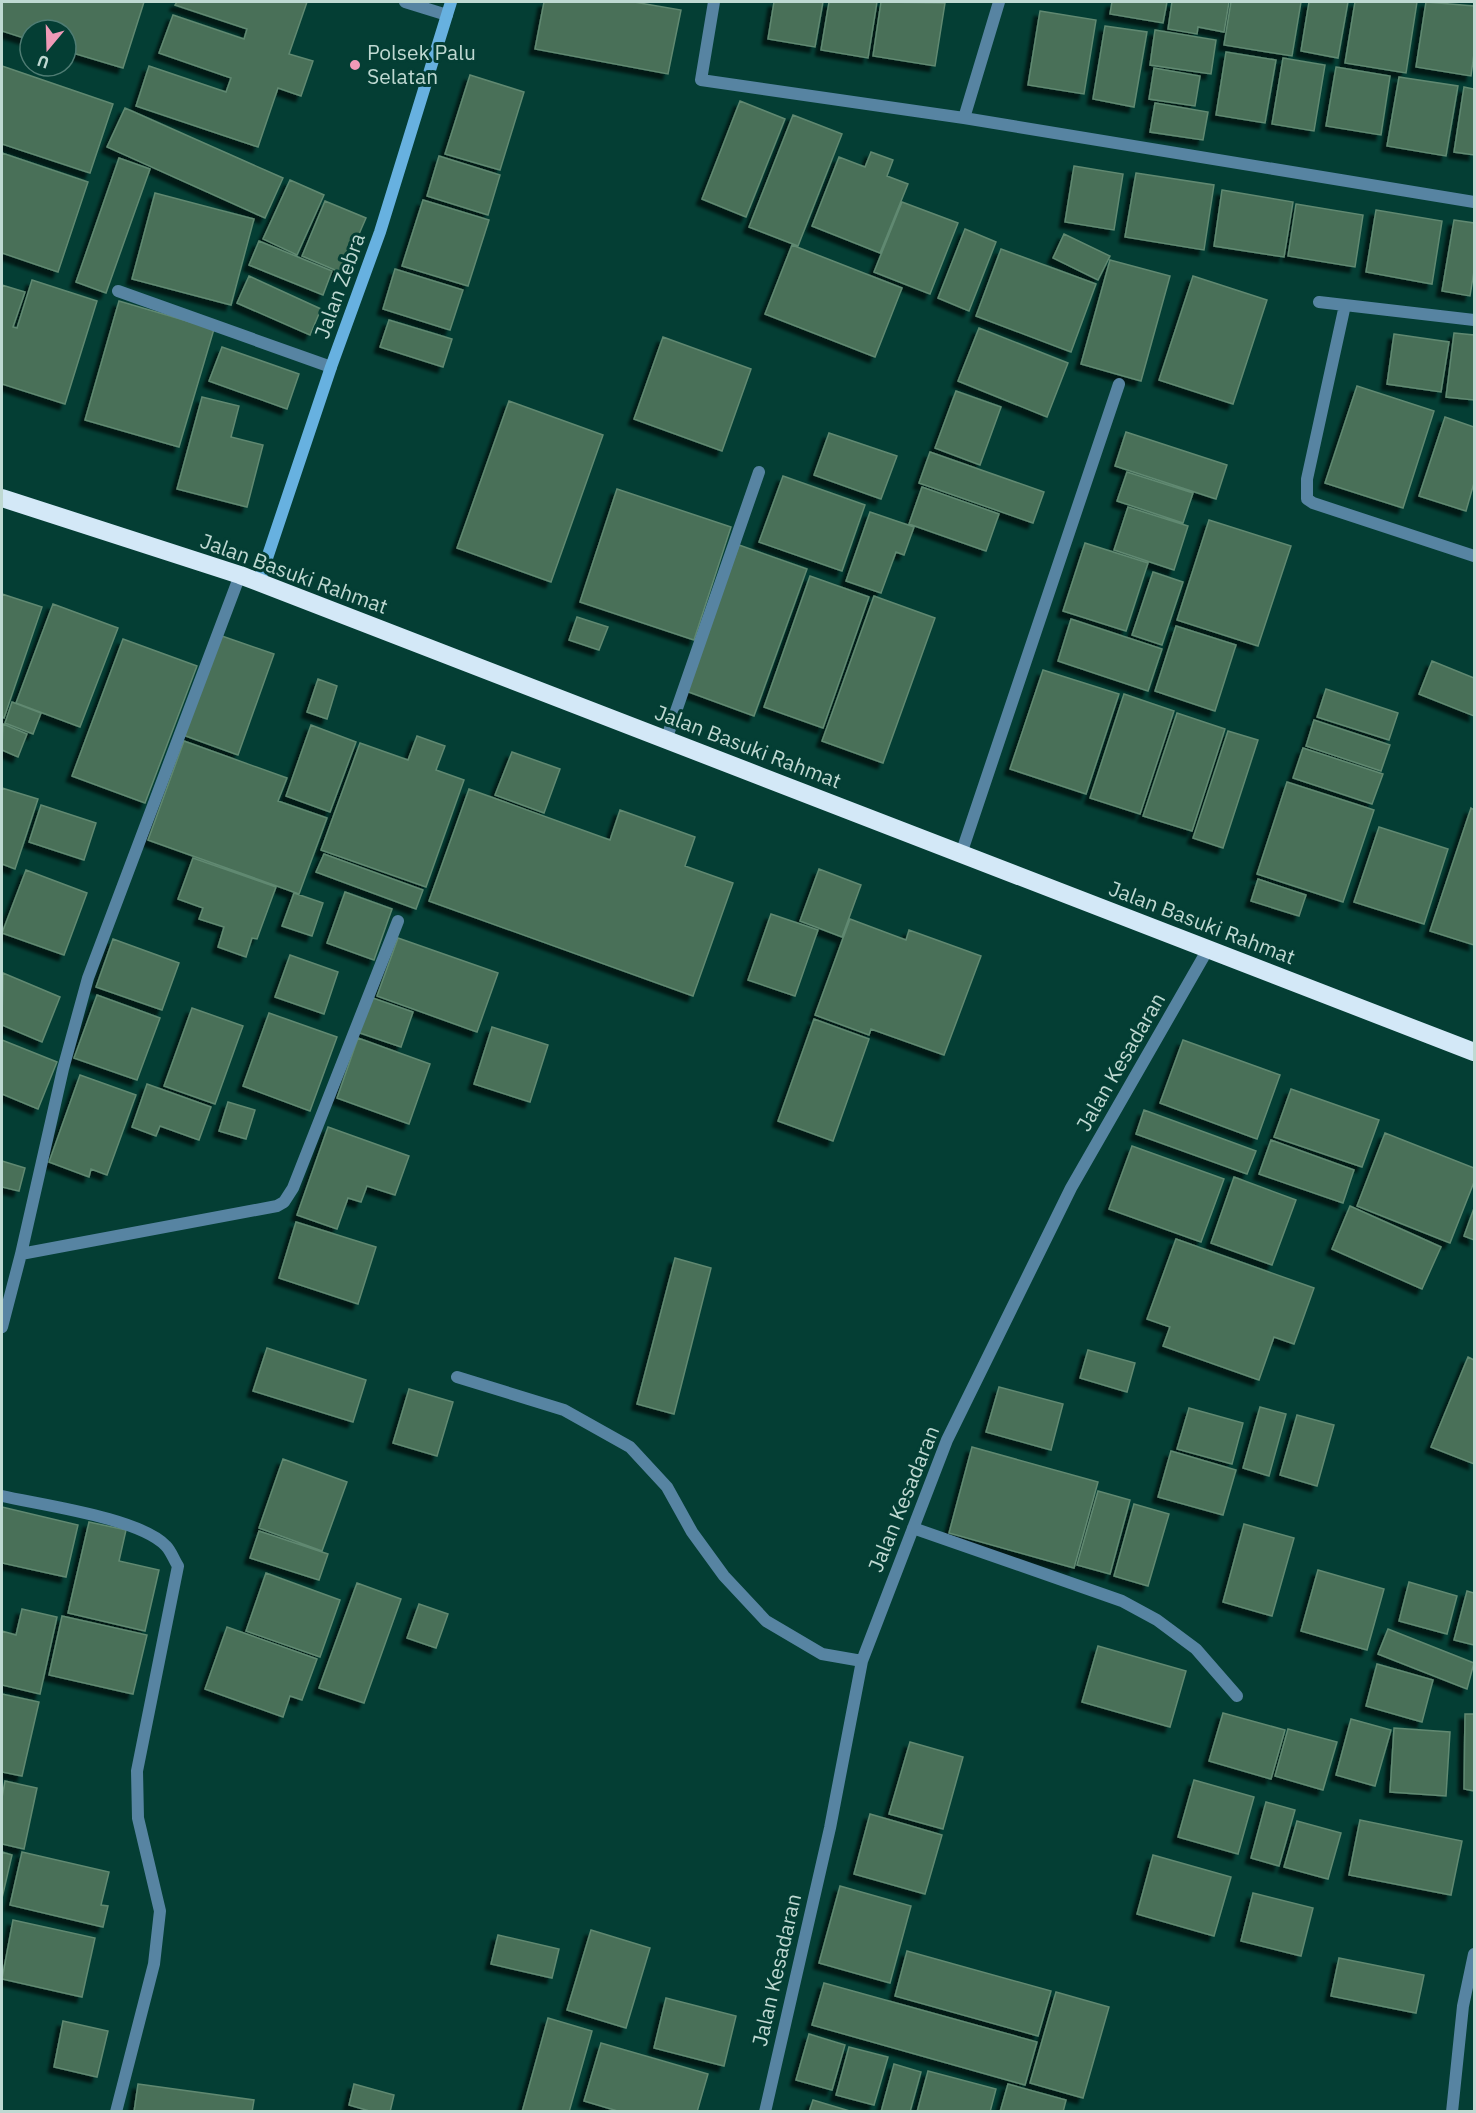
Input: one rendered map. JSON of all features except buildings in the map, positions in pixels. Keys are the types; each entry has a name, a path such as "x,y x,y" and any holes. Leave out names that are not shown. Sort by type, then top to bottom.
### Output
{"highway":[{"name":"Jalan Basuki Rahmat","path":"2,498 259,582 1474,1052"}],"street":[{"path":"405,2 447,15"},
{"name":"Jalan Zebra","path":"259,582 331,367 380,232 450,2"},
{"path":"714,2 701,80 964,118 1474,202"},
{"path":"964,118 999,2"},
{"path":"118,291 331,367"},
{"path":"1319,302 1474,320"},
{"path":"1345,305 1307,479 1307,499 1313,503 1474,556"},
{"path":"961,854 1119,384"},
{"path":"666,740 759,472"},
{"path":"2,1327 63,1069 88,978 240,575"},
{"path":"21,1254 277,1206 284,1202 293,1188 398,921"},
{"name":"Jalan Kesadaran","path":"765,2112 830,1828 862,1661 947,1440 1071,1188 1208,950"},
{"path":"458,1377 564,1410 630,1447 668,1487 692,1532 724,1576 766,1621 822,1654 862,1661"},
{"path":"2,1496 119,1522 147,1532 167,1546 178,1566 137,1771 138,1818 160,1911 154,1964 116,2112"},
{"path":"913,1528 1122,1601 1157,1620 1196,1649 1237,1696"},
{"path":"1452,2112 1463,2006 1474,1954"}],"place":[{"name":"Polsek Palu Selatan","path":"355,65"}]}
